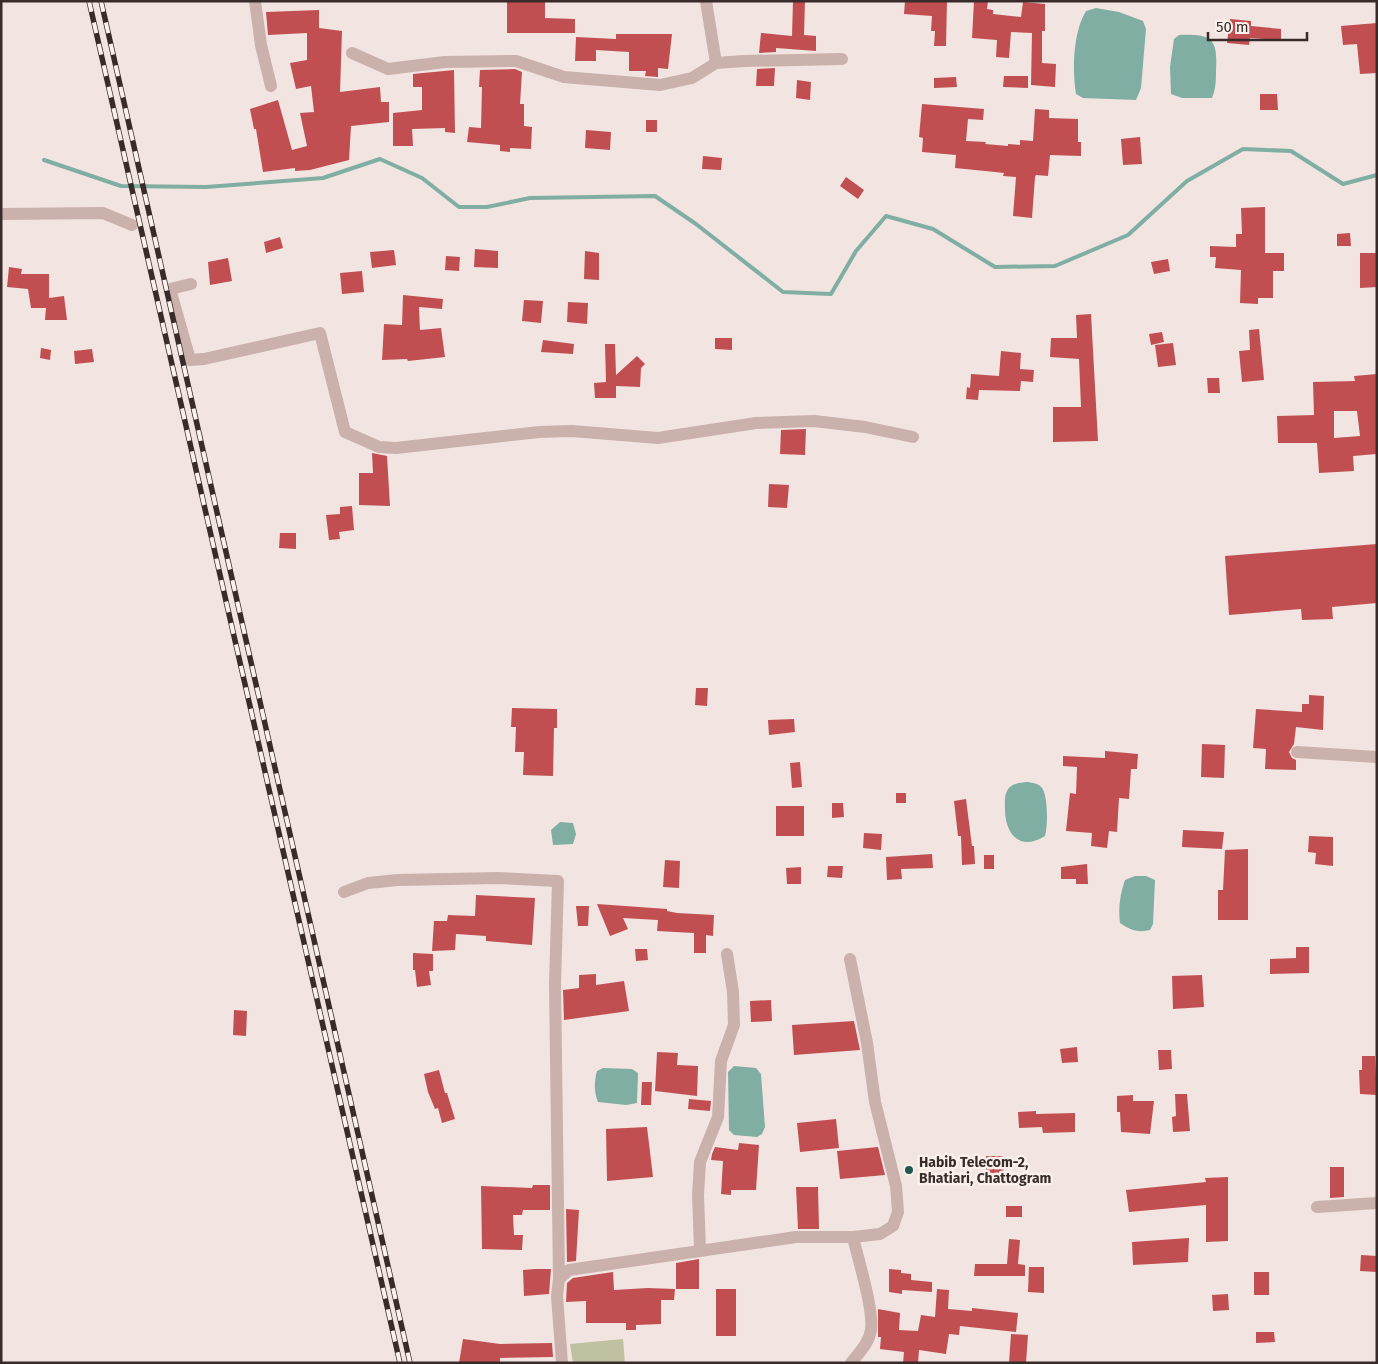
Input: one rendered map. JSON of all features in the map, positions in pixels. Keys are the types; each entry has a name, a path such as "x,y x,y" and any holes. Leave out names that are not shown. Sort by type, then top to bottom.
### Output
{"street":[{"path":"255,1 261,45 271,86"},
{"path":"706,1 716,63"},
{"path":"352,53 388,69 445,62 516,61 564,77 660,85 692,78 716,63 744,60 842,59"},
{"path":"1,214 103,213 132,225"},
{"path":"191,284 170,289 190,360 204,360 320,333 345,432 379,447 396,448 539,432 572,431 658,438 756,423 814,421 865,426 913,437"},
{"path":"1297,752 1377,757"},
{"path":"344,892 368,883 398,880 480,878 558,881 555,984 559,1279 557,1296 562,1363"},
{"path":"700,1250 698,1195 700,1162 718,1117 721,1060 734,1025 733,992 728,954"},
{"path":"559,1279 569,1270 796,1237 853,1237 880,1234 894,1226 898,1212 896,1186 875,1102 867,1043 850,959"},
{"path":"1317,1207 1377,1203"},
{"path":"851,1363 866,1345 871,1329 868,1301 853,1237"}],"green space":[{"path":"623,1339 625,1363 573,1363 570,1344"}],"water":[{"path":"1096,8 1119,12 1143,21 1146,29 1141,88 1136,100 1083,98 1076,94 1074,63 1078,29 1086,11"},
{"path":"1179,35 1205,37 1214,45 1216,51 1216,77 1212,98 1182,98 1171,94 1170,67 1174,39"},
{"path":"1027,782 1037,784 1042,788 1047,811 1045,836 1029,842 1022,841 1012,834 1008,828 1005,811 1005,795 1009,788 1016,784"},
{"path":"560,822 573,823 576,834 573,844 553,845 551,830"},
{"path":"1135,876 1146,876 1155,880 1153,924 1150,930 1134,930 1120,923 1120,901 1125,880"},
{"path":"734,1066 756,1068 761,1074 765,1127 762,1134 757,1137 734,1135 729,1130 728,1072"},
{"path":"603,1068 632,1069 638,1073 637,1103 626,1105 598,1102 595,1091 595,1079 597,1071"}],"building":[{"path":"507,1 545,1 545,18 575,19 575,33 507,33"},
{"path":"793,1 805,1 804,35 816,36 816,51 776,48 776,52 759,53 761,33 792,36"},
{"path":"905,1 947,1 946,46 934,46 935,31 931,31 932,16 904,14"},
{"path":"974,1 988,1 987,9 993,10 993,14 1021,17 1023,2 1045,4 1045,31 1042,31 1042,63 1056,64 1055,87 1031,85 1032,33 1011,32 1009,58 996,57 997,40 972,38"},
{"path":"319,10 319,28 342,31 340,92 380,87 381,102 389,102 389,122 351,126 349,160 310,170 295,171 295,168 263,172 256,129 254,129 250,109 278,100 292,150 307,146 300,113 314,112 311,86 296,89 290,63 307,60 307,33 268,35 266,12"},
{"path":"1230,19 1251,21 1251,26 1281,29 1281,40 1250,38 1249,45 1227,43"},
{"path":"1377,23 1377,73 1360,74 1357,44 1343,45 1341,26"},
{"path":"616,34 672,34 668,69 658,68 658,77 645,76 646,71 629,71 629,52 596,50 596,61 575,61 576,37 616,39"},
{"path":"775,68 774,86 756,86 757,69"},
{"path":"515,69 522,72 520,104 524,104 524,126 532,127 531,149 510,148 510,152 500,151 500,145 467,142 469,127 481,128 482,87 479,87 480,70"},
{"path":"454,70 455,133 445,132 445,128 412,129 413,146 393,146 393,113 422,110 422,87 413,87 413,74"},
{"path":"1004,76 1028,76 1028,88 1003,87"},
{"path":"956,77 957,87 934,88 934,78"},
{"path":"797,80 811,82 810,100 796,98"},
{"path":"1260,94 1277,94 1278,110 1260,110"},
{"path":"922,104 984,109 983,120 968,119 966,141 986,142 985,144 1008,146 1008,144 1020,145 1020,140 1033,141 1035,109 1049,110 1049,118 1078,119 1078,142 1081,142 1081,156 1050,155 1048,176 1036,175 1035,177 1032,218 1013,216 1016,177 1003,176 1004,173 955,168 956,155 922,152 923,138 919,137"},
{"path":"646,120 657,120 657,132 646,132"},
{"path":"586,130 611,132 610,150 585,148"},
{"path":"1140,137 1142,164 1123,165 1121,139"},
{"path":"703,156 722,158 721,170 702,169"},
{"path":"846,177 864,190 858,199 840,186"},
{"path":"1265,207 1265,253 1284,253 1284,271 1273,271 1273,298 1258,298 1258,304 1240,303 1241,270 1215,268 1216,257 1210,257 1210,246 1236,247 1236,234 1242,234 1241,208"},
{"path":"1350,233 1351,246 1337,246 1337,234"},
{"path":"280,237 283,248 266,253 264,242"},
{"path":"475,249 498,251 498,268 474,267"},
{"path":"394,250 396,265 372,268 370,252"},
{"path":"585,251 599,253 599,280 584,279"},
{"path":"1360,253 1377,253 1377,287 1360,288"},
{"path":"446,256 460,257 459,271 445,270"},
{"path":"228,258 232,281 210,285 208,262"},
{"path":"1168,259 1170,271 1154,274 1151,262"},
{"path":"9,267 22,269 21,274 49,274 49,298 64,296 67,320 45,320 46,308 31,308 28,289 7,287"},
{"path":"362,271 364,292 342,294 340,273"},
{"path":"403,295 443,299 442,309 419,307 420,330 441,328 445,357 408,361 407,359 382,360 384,324 402,325"},
{"path":"524,300 543,301 541,323 522,321"},
{"path":"568,302 588,303 587,324 567,322"},
{"path":"1091,314 1098,441 1053,442 1053,407 1081,407 1079,359 1050,357 1051,338 1077,338 1076,315"},
{"path":"1259,329 1264,380 1242,382 1239,351 1250,350 1249,330"},
{"path":"1162,332 1164,342 1151,345 1149,334"},
{"path":"715,338 732,338 732,350 715,349"},
{"path":"543,340 574,344 573,354 541,352"},
{"path":"1173,343 1176,365 1158,367 1155,345"},
{"path":"605,344 615,344 616,375 637,356 645,364 641,368 640,387 616,386 616,398 595,398 594,383 606,382"},
{"path":"41,348 51,350 50,360 40,358"},
{"path":"92,349 94,362 75,364 74,351"},
{"path":"1001,351 1021,353 1020,369 1034,370 1033,382 1021,381 1020,391 979,390 978,400 966,399 967,387 970,388 971,374 999,376"},
{"path":"1377,374 1377,454 1353,456 1354,471 1319,473 1317,443 1278,443 1277,416 1314,415 1313,382 1355,381 1354,376","holes":["1334,411 1357,411 1360,436 1334,438"]},
{"path":"1207,378 1219,378 1220,393 1208,393"},
{"path":"806,429 805,455 780,454 781,430"},
{"path":"372,453 387,456 390,506 359,505 359,473 373,473"},
{"path":"769,484 789,485 787,508 768,507"},
{"path":"352,506 354,530 339,532 340,539 329,540 326,515 340,514 340,507"},
{"path":"280,533 296,533 296,549 279,548"},
{"path":"1377,544 1377,603 1332,607 1333,619 1302,620 1301,609 1229,615 1225,556"},
{"path":"696,688 708,688 707,706 695,705"},
{"path":"1309,695 1324,696 1323,730 1296,727 1294,744 1289,752 1292,758 1296,760 1296,770 1265,769 1266,749 1253,748 1256,709 1302,712 1302,704 1309,704"},
{"path":"512,708 557,709 557,728 554,728 553,776 523,775 524,752 515,752 516,727 511,727"},
{"path":"794,719 795,732 769,735 768,720"},
{"path":"1202,744 1225,745 1224,778 1201,777"},
{"path":"1105,751 1138,754 1137,769 1131,769 1129,799 1119,798 1117,832 1109,831 1107,848 1091,846 1092,833 1066,831 1070,793 1076,794 1077,767 1063,766 1063,756 1105,758"},
{"path":"800,762 802,787 792,788 790,763"},
{"path":"896,793 906,793 906,803 896,803"},
{"path":"966,799 975,864 962,865 961,836 958,836 954,801"},
{"path":"832,803 843,803 844,817 832,818"},
{"path":"776,806 804,806 804,836 776,836"},
{"path":"1183,830 1224,832 1222,849 1182,847"},
{"path":"864,833 882,834 881,850 863,848"},
{"path":"1309,836 1333,837 1333,866 1315,864 1316,853 1308,852"},
{"path":"1248,849 1248,920 1218,920 1218,890 1223,890 1225,850"},
{"path":"932,854 933,868 901,869 902,879 887,880 886,857"},
{"path":"984,855 994,855 994,869 984,869"},
{"path":"665,860 680,861 679,888 663,887"},
{"path":"1087,864 1088,884 1076,884 1076,879 1061,879 1061,867"},
{"path":"828,866 843,866 842,878 827,877"},
{"path":"801,867 801,884 787,884 786,868"},
{"path":"476,895 535,898 532,945 486,941 486,936 456,934 455,950 432,951 434,921 447,921 448,915 475,916"},
{"path":"597,904 667,909 667,911 677,913 714,915 713,936 706,935 706,953 694,953 694,933 657,931 658,920 623,918 628,929 610,936"},
{"path":"576,906 589,906 588,926 578,926"},
{"path":"1296,947 1309,947 1309,973 1270,974 1270,959 1296,958"},
{"path":"635,949 647,949 648,960 636,961"},
{"path":"413,953 433,954 433,971 429,971 431,985 417,987 415,970 413,970"},
{"path":"596,974 596,985 624,981 629,1011 564,1020 563,990 579,988 579,975"},
{"path":"1202,975 1204,1007 1173,1009 1172,976"},
{"path":"771,1000 772,1021 751,1022 750,1001"},
{"path":"234,1010 247,1011 246,1036 233,1035"},
{"path":"854,1021 860,1050 794,1055 792,1025"},
{"path":"1077,1047 1078,1062 1062,1063 1060,1049"},
{"path":"1158,1050 1171,1050 1172,1069 1159,1070"},
{"path":"657,1052 678,1053 677,1065 698,1066 697,1096 655,1091"},
{"path":"1362,1056 1375,1056 1377,1095 1360,1094 1359,1070 1362,1070"},
{"path":"439,1070 455,1119 442,1123 438,1108 435,1109 428,1092 424,1074"},
{"path":"642,1082 652,1082 651,1105 641,1105"},
{"path":"1175,1094 1187,1094 1190,1131 1173,1132 1172,1117 1176,1116"},
{"path":"1133,1095 1133,1101 1154,1101 1150,1134 1121,1132 1120,1112 1117,1112 1117,1096"},
{"path":"689,1099 711,1101 710,1111 688,1109"},
{"path":"1036,1111 1036,1114 1075,1113 1075,1132 1043,1133 1042,1127 1019,1128 1018,1112"},
{"path":"836,1119 839,1148 800,1152 797,1123"},
{"path":"647,1127 653,1177 607,1181 606,1129"},
{"path":"739,1143 759,1145 756,1190 731,1190 731,1195 721,1194 723,1161 711,1160 712,1154 715,1147 738,1150"},
{"path":"878,1147 885,1175 840,1179 837,1151"},
{"path":"986,1156 1003,1156 1004,1176 986,1177"},
{"path":"1330,1167 1344,1167 1344,1197 1330,1198"},
{"path":"1228,1177 1228,1241 1206,1242 1206,1205 1129,1212 1126,1190 1206,1182 1205,1178"},
{"path":"533,1185 550,1185 550,1210 523,1210 522,1215 513,1215 514,1235 523,1235 522,1250 482,1249 481,1186 532,1188"},
{"path":"796,1187 818,1187 819,1229 798,1229"},
{"path":"1006,1206 1022,1206 1022,1217 1006,1217"},
{"path":"566,1209 579,1210 576,1261 567,1262"},
{"path":"1189,1238 1188,1262 1133,1265 1132,1242"},
{"path":"1009,1239 1020,1240 1018,1264 1025,1265 1025,1276 974,1276 975,1264 1007,1264"},
{"path":"1361,1255 1377,1256 1377,1272 1360,1271"},
{"path":"699,1259 699,1289 676,1289 676,1263"},
{"path":"1029,1267 1044,1267 1044,1293 1028,1292"},
{"path":"551,1269 549,1294 524,1296 523,1270"},
{"path":"889,1269 901,1270 901,1273 911,1274 911,1280 932,1282 932,1292 902,1290 902,1294 889,1292"},
{"path":"613,1272 614,1290 675,1289 674,1300 661,1300 661,1324 636,1325 636,1330 626,1330 626,1323 586,1323 586,1301 566,1302 567,1283 573,1278"},
{"path":"1254,1272 1269,1272 1269,1295 1254,1295"},
{"path":"716,1289 736,1289 736,1336 716,1336"},
{"path":"937,1289 949,1290 948,1309 972,1311 972,1308 1018,1313 1016,1332 960,1326 959,1335 949,1334 946,1354 919,1350 918,1363 903,1363 904,1352 880,1349 881,1337 878,1337 878,1309 900,1313 899,1330 918,1331 921,1315 935,1317"},
{"path":"1228,1294 1229,1310 1213,1311 1212,1295"},
{"path":"1256,1332 1274,1332 1275,1342 1256,1343"},
{"path":"1011,1334 1028,1335 1026,1363 1009,1363"},
{"path":"463,1339 500,1344 552,1343 553,1357 500,1358 500,1363 459,1363"}],"waterway":[{"path":"44,160 121,186 206,187 323,178 380,159 422,178 459,207 487,207 530,198 655,196 696,224 783,292 831,294 856,251 886,216 933,229 995,267 1055,266 1128,235 1187,181 1243,149 1291,151 1343,184 1377,175"}],"railway":[{"path":"89,1 400,1363"},
{"path":"101,1 410,1363"}],"place":[{"name":"Habib Telecom-2, Bhatiari, Chattogram","path":"909,1170"}]}
